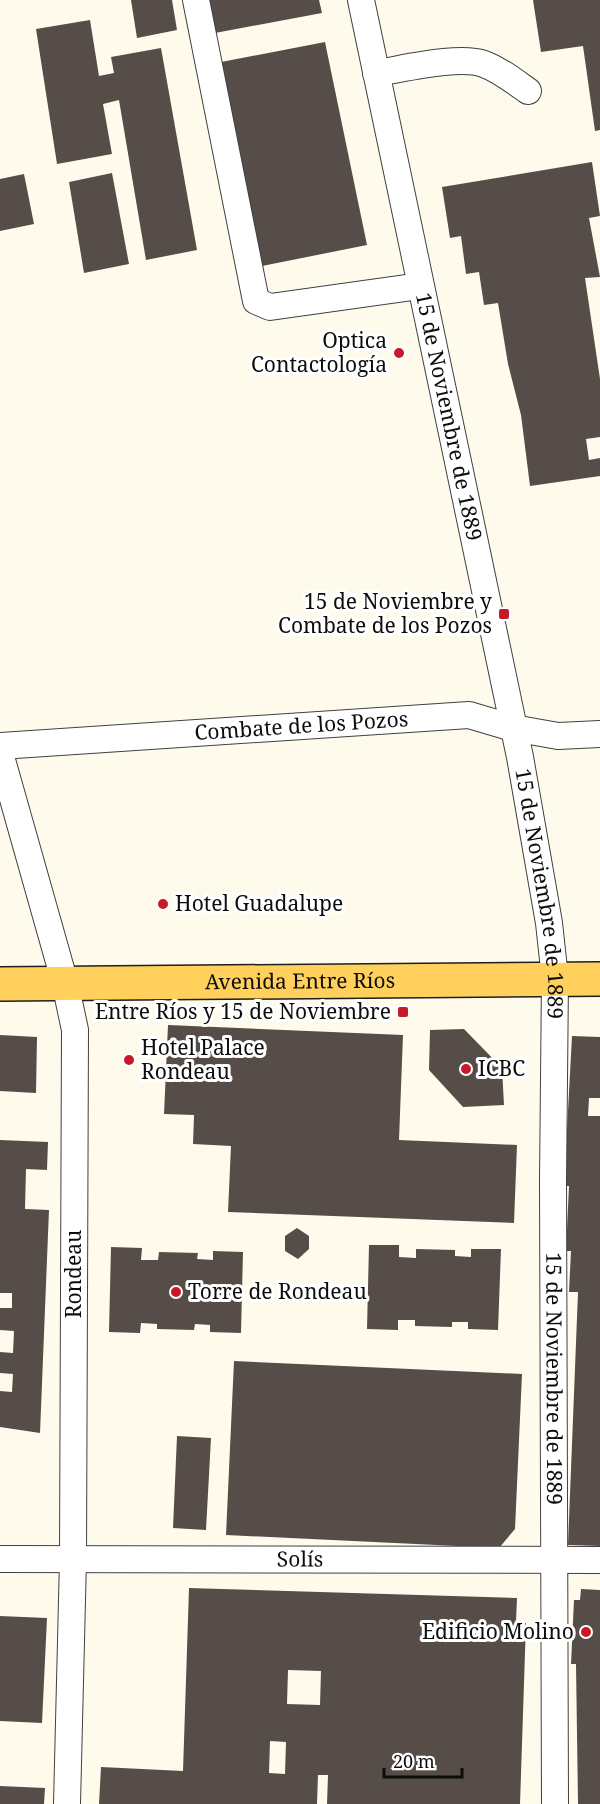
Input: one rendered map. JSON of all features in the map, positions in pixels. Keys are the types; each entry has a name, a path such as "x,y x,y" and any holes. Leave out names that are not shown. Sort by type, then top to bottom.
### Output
{"main road":[{"name":"Avenida Entre Ríos","path":"0,984 600,979"}],"street":[{"path":"196,0 256,301 270,307 420,286"},
{"name":"15 de Noviembre de 1889","path":"361,0 513,728 549,922 555,978 553,1181 555,1804"},
{"path":"376,74 460,61 482,63 501,72 528,91"},
{"name":"Combate de los Pozos","path":"0,746 469,715 513,728 558,736 600,734"},
{"name":"Rondeau","path":"0,753 75,1030 73,1559 67,1804"},
{"name":"Solís","path":"0,1559 600,1560"}],"building":[{"path":"131,0 172,0 177,30 137,38"},
{"path":"209,0 319,0 322,13 215,33"},
{"path":"533,0 600,0 600,130 595,131 583,46 541,52"},
{"path":"90,20 99,76 114,73 111,57 161,48 197,250 146,260 119,100 103,104 112,154 57,164 36,29"},
{"path":"325,42 367,245 257,267 221,62"},
{"path":"592,162 600,216 589,218 600,277 585,278 600,379 600,437 586,439 589,460 600,458 600,476 530,486 521,415 508,364 498,303 484,305 479,272 466,274 461,236 450,238 442,187"},
{"path":"112,173 129,264 84,273 69,182"},
{"path":"24,174 34,224 0,231 0,179"},
{"path":"168,1025 403,1035 399,1140 517,1145 514,1223 228,1212 231,1146 193,1144 194,1115 164,1114"},
{"name":"ICBC","path":"464,1029 502,1068 504,1105 463,1107 429,1070 430,1030"},
{"path":"0,1035 37,1037 36,1093 0,1091"},
{"path":"572,1036 600,1037 600,1098 589,1098 588,1116 600,1116 600,1546 568,1545 578,1292 569,1292 571,1251 566,1251 569,1186 564,1186"},
{"path":"0,1140 48,1142 47,1170 26,1169 25,1209 49,1210 40,1433 0,1427 0,1391 12,1392 13,1374 0,1373 0,1352 13,1353 14,1331 0,1330 0,1308 12,1308 12,1293 0,1293"},
{"path":"297,1228 309,1236 309,1249 298,1259 285,1251 285,1236"},
{"path":"369,1245 399,1245 399,1257 416,1258 416,1249 455,1250 455,1256 471,1257 471,1249 501,1249 498,1330 468,1329 468,1322 452,1322 452,1327 415,1326 415,1320 398,1320 398,1330 367,1329"},
{"name":"Torre de Rondeau","path":"111,1247 142,1248 141,1260 158,1260 159,1252 198,1253 197,1259 213,1260 213,1251 243,1252 241,1333 210,1332 210,1325 195,1324 194,1330 157,1329 157,1324 141,1323 140,1333 109,1332"},
{"path":"234,1361 522,1374 515,1529 499,1548 226,1535"},
{"path":"177,1436 211,1438 206,1530 173,1528"},
{"path":"189,1588 517,1598 516,1622 526,1623 520,1804 327,1804 328,1775 318,1775 317,1804 99,1804 101,1767 183,1771","holes":["288,1670 321,1671 320,1705 287,1704","270,1741 286,1742 285,1774 269,1773"]},
{"path":"581,1589 600,1590 600,1804 578,1804 576,1664 571,1664 574,1600 580,1600"},
{"path":"0,1616 47,1618 42,1723 0,1721"},
{"path":"0,1786 45,1788 44,1804 0,1804"}],"place":[{"name":"Optica Contactología","path":"399,353"},
{"name":"15 de Noviembre y Combate de los Pozos","path":"504,614"},
{"name":"Hotel Guadalupe","path":"163,904"},
{"name":"Entre Ríos y 15 de Noviembre","path":"403,1012"},
{"name":"Hotel Palace Rondeau","path":"129,1060"},
{"name":"ICBC","path":"466,1069"},
{"name":"Torre de Rondeau","path":"176,1292"},
{"name":"Edificio Molino","path":"586,1632"}]}
